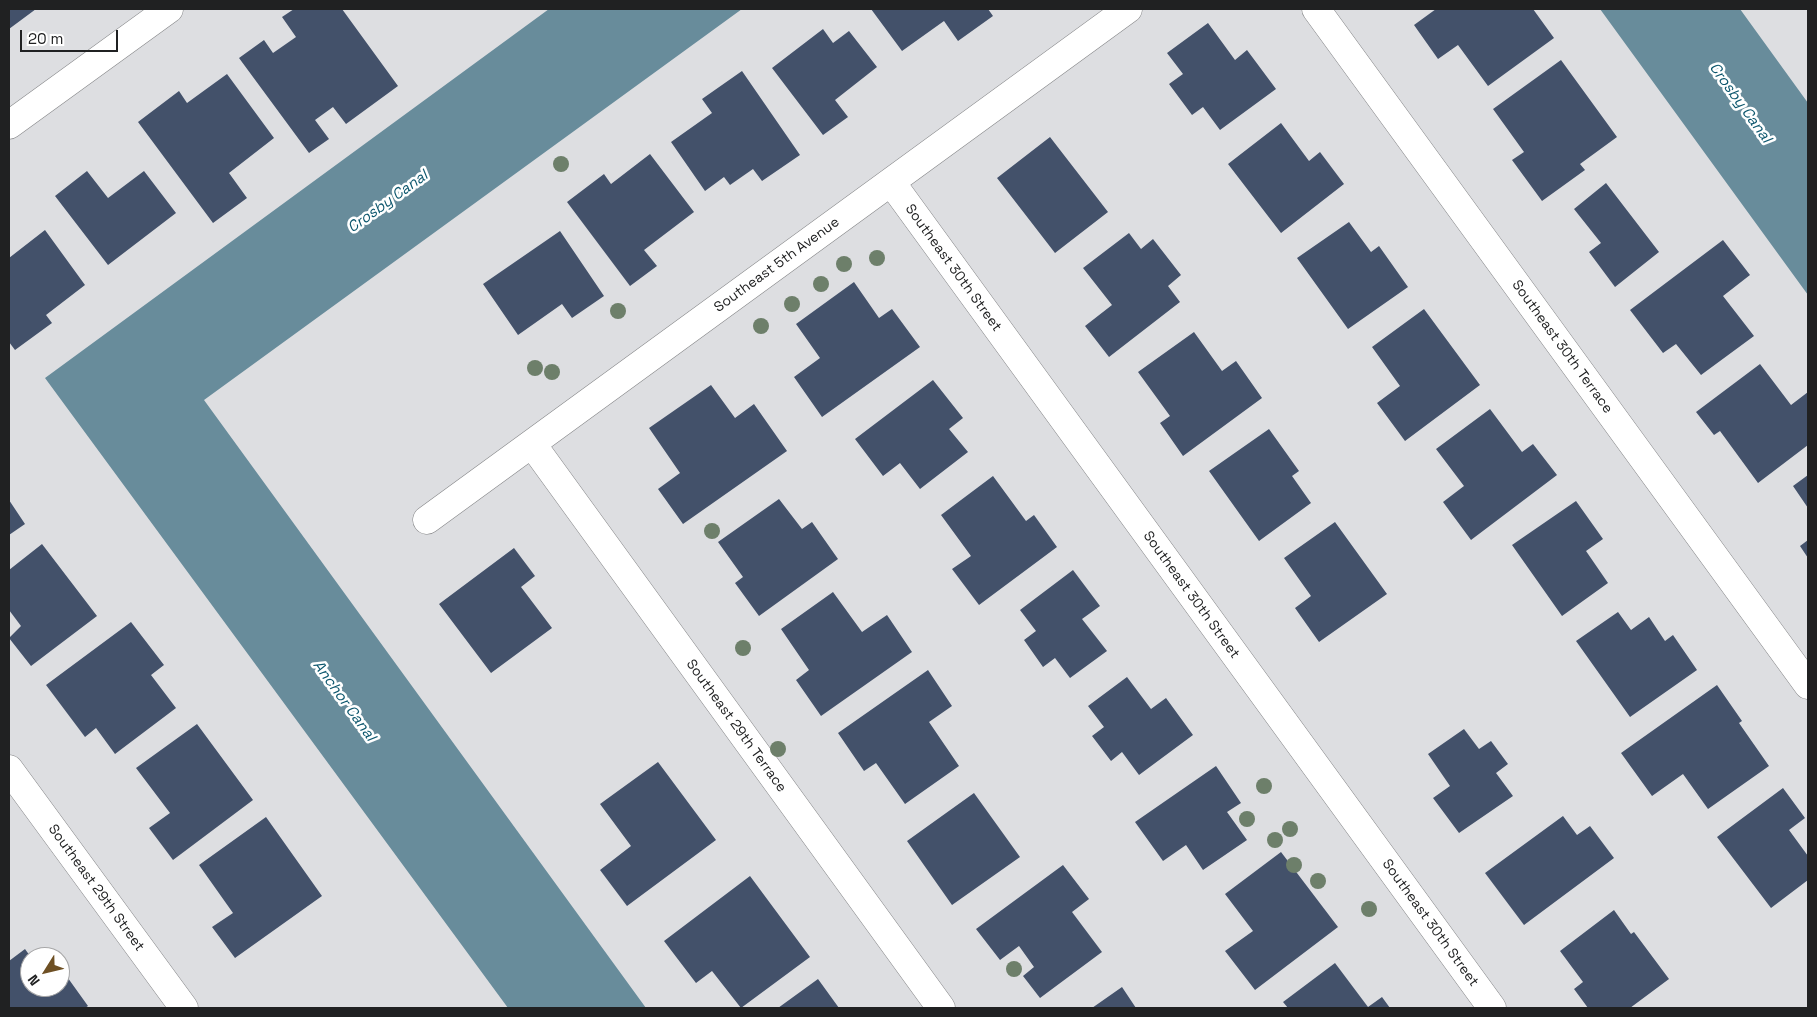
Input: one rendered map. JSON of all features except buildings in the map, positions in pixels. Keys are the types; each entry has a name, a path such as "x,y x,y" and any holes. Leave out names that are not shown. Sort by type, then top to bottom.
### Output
{"street":[{"path":"9,125 169,9"},
{"name":"Southeast 5th Avenue","path":"427,520 1128,9"},
{"name":"Southeast 30th Terrace","path":"1316,9 1808,685"},
{"name":"Southeast 30th Street","path":"891,182 1492,1008"},
{"name":"Southeast 29th Terrace","path":"532,444 941,1008"},
{"name":"Southeast 29th Street","path":"9,768 184,1008"}],"water":[{"path":"549,9 742,9 204,400 646,1008 508,1008 45,378"},
{"name":"Crosby Canal","path":"1600,9 1740,9 1808,103 1808,295"}],"water label":[{"name":"Anchor Canal","path":"344,701"}]}
